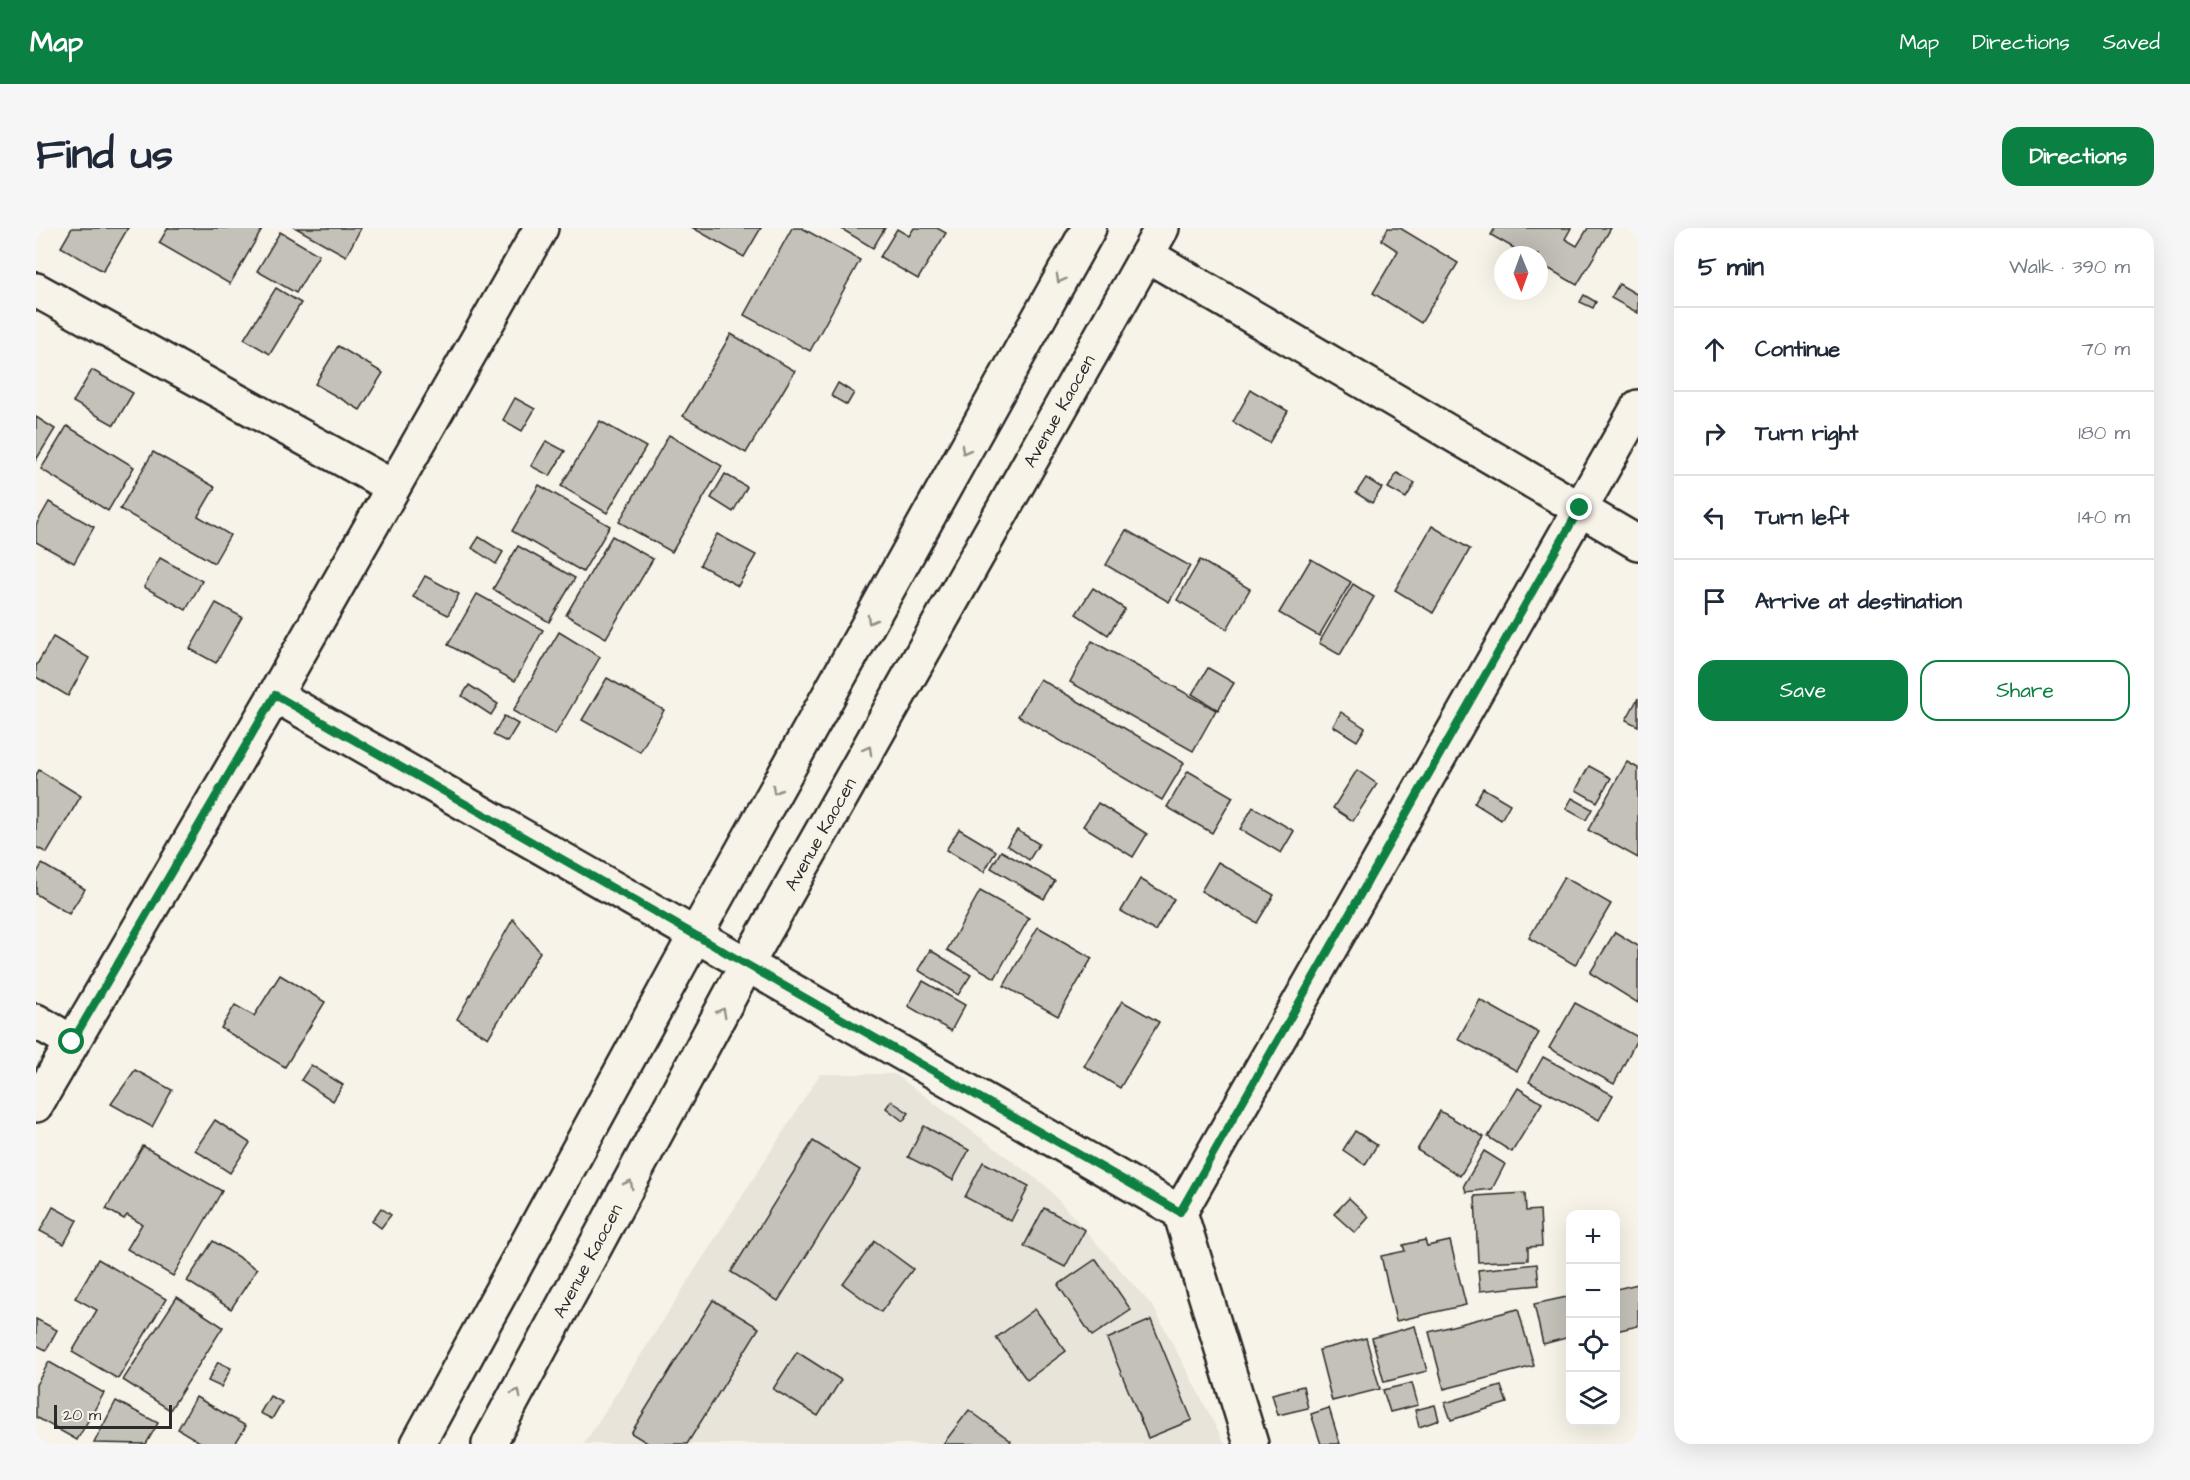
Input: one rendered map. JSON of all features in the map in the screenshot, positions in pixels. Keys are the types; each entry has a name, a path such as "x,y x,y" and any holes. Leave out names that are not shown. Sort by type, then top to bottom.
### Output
{"main road":[{"path":"36,1105 275,695 541,228"},
{"path":"418,1444 696,934 1089,228"},
{"path":"1155,241 1638,543"},
{"name":"Avenue Kaocen","path":"489,1444 747,964 1155,241"},
{"path":"36,290 393,487"},
{"path":"1180,1212 1638,407"},
{"path":"275,695 1180,1212 1251,1444"},
{"path":"36,1021 72,1042"}],"shaded area":[{"path":"820,1074 895,1074 1046,1186 1154,1308 1225,1444 584,1444"}],"building":[{"path":"72,228 128,228 103,271 61,247"},
{"path":"168,228 263,228 230,284 159,243"},
{"path":"296,228 361,228 346,256"},
{"path":"693,228 761,228 744,257"},
{"path":"792,228 802,228 860,260 810,351 744,315"},
{"path":"840,228 885,228 873,248"},
{"path":"914,228 937,228 946,233 918,279 880,257 897,229 909,236"},
{"path":"1388,228 1400,228 1458,263 1421,323 1373,293 1398,251 1381,240"},
{"path":"1495,228 1571,228 1565,239 1577,246 1588,228 1611,228 1577,285 1548,268 1548,246 1510,246 1491,235"},
{"path":"280,232 319,255 296,293 257,271"},
{"path":"1619,284 1638,295 1638,313 1611,298"},
{"path":"276,288 301,303 270,354 244,339"},
{"path":"1584,295 1596,302 1593,308 1580,302"},
{"path":"731,334 795,371 746,453 683,416"},
{"path":"338,346 383,373 360,410 315,384"},
{"path":"92,370 133,393 114,425 73,402"},
{"path":"838,383 854,393 847,405 831,396"},
{"path":"1251,390 1288,411 1269,443 1233,422"},
{"path":"515,398 535,409 522,431 503,420"},
{"path":"36,417 55,429 36,460"},
{"path":"600,421 646,447 607,513 561,486"},
{"path":"67,426 134,467 108,511 41,469"},
{"path":"669,435 722,466 672,552 619,522"},
{"path":"546,441 565,451 550,476 531,466"},
{"path":"153,452 215,487 198,516 230,535 214,563 120,509"},
{"path":"1397,473 1415,483 1406,498 1388,488"},
{"path":"725,474 747,487 733,512 711,498"},
{"path":"1366,478 1382,488 1372,503 1356,493"},
{"path":"539,485 610,526 583,572 512,531"},
{"path":"49,502 94,527 74,563 36,542 36,525"},
{"path":"1432,526 1470,549 1433,613 1395,590"},
{"path":"1126,530 1190,566 1169,602 1106,565"},
{"path":"717,534 756,555 738,586 700,565"},
{"path":"612,536 653,559 606,638 566,615"},
{"path":"479,537 503,552 496,564 472,548"},
{"path":"518,546 575,578 549,622 493,589"},
{"path":"160,558 202,581 186,610 144,587"},
{"path":"1311,559 1351,582 1319,636 1279,613"},
{"path":"1200,560 1250,589 1227,629 1177,600"},
{"path":"425,576 459,594 448,615 413,597"},
{"path":"1353,584 1374,597 1340,655 1319,643"},
{"path":"1093,588 1125,609 1108,635 1076,614"},
{"path":"477,594 543,630 515,681 448,645"},
{"path":"216,603 242,617 216,663 190,649"},
{"path":"559,632 600,657 555,735 513,711"},
{"path":"53,637 89,658 68,696 36,677 36,666"},
{"path":"1092,641 1216,710 1193,751 1070,682"},
{"path":"1208,668 1234,683 1218,710 1192,694"},
{"path":"607,678 664,710 640,752 582,720"},
{"path":"1040,679 1184,763 1162,800 1018,716"},
{"path":"469,685 498,704 491,715 462,696"},
{"path":"1638,698 1638,726 1626,720"},
{"path":"1341,712 1365,728 1357,741 1333,726"},
{"path":"504,716 518,724 507,742 493,735"},
{"path":"1627,762 1638,768 1638,858 1588,830"},
{"path":"1589,766 1611,778 1597,802 1576,790"},
{"path":"39,770 81,796 47,853 36,847 36,775"},
{"path":"1357,770 1377,784 1353,821 1333,808"},
{"path":"1188,771 1233,797 1212,833 1167,807"},
{"path":"1483,788 1510,804 1501,820 1474,803"},
{"path":"1572,798 1592,809 1586,820 1566,809"},
{"path":"1098,803 1147,834 1133,857 1083,826"},
{"path":"1253,807 1294,831 1281,853 1240,829"},
{"path":"959,829 996,851 984,872 946,850"},
{"path":"1017,830 1039,844 1029,860 1007,845"},
{"path":"1001,851 1055,881 1044,899 991,868"},
{"path":"1218,862 1274,895 1257,923 1201,891"},
{"path":"42,864 85,889 69,914 36,894 36,875"},
{"path":"1564,877 1611,904 1575,965 1529,938"},
{"path":"1140,879 1174,899 1155,931 1121,911"},
{"path":"980,891 1029,918 995,978 947,950"},
{"path":"513,919 540,952 488,1038 457,1019"},
{"path":"1038,927 1092,958 1058,1016 1004,986"},
{"path":"1615,932 1638,946 1638,1003 1590,973"},
{"path":"930,950 971,975 958,995 918,970"},
{"path":"280,975 325,1002 285,1067 221,1028 235,1005 254,1016"},
{"path":"923,981 965,1005 951,1031 908,1006"},
{"path":"1480,1000 1539,1033 1517,1071 1458,1039"},
{"path":"1122,1001 1159,1022 1120,1088 1084,1066"},
{"path":"1575,1003 1638,1037 1614,1084 1549,1048"},
{"path":"1543,1057 1613,1095 1599,1120 1529,1082"},
{"path":"311,1065 343,1085 333,1101 301,1080"},
{"path":"135,1070 172,1090 152,1127 111,1104"},
{"path":"1518,1088 1542,1103 1512,1152 1488,1137"},
{"path":"891,1101 909,1113 903,1121 886,1108"},
{"path":"1440,1111 1484,1137 1460,1176 1417,1150"},
{"path":"215,1120 250,1143 230,1173 195,1150"},
{"path":"924,1126 969,1150 953,1180 908,1157"},
{"path":"1355,1131 1377,1145 1365,1165 1343,1150"},
{"path":"813,1141 860,1170 778,1301 731,1272"},
{"path":"143,1146 222,1191 173,1276 127,1249 142,1224 127,1215 124,1219 106,1209"},
{"path":"1484,1151 1505,1164 1492,1189 1466,1192 1464,1185"},
{"path":"983,1162 1029,1186 1011,1221 965,1197"},
{"path":"1525,1193 1526,1211 1540,1210 1542,1246 1528,1247 1528,1260 1478,1262 1475,1196"},
{"path":"1349,1198 1369,1217 1355,1233 1334,1214"},
{"path":"53,1207 77,1220 64,1244 40,1231"},
{"path":"381,1208 391,1215 381,1228 372,1221"},
{"path":"1044,1208 1085,1230 1065,1267 1024,1246"},
{"path":"1425,1240 1427,1246 1450,1241 1466,1305 1396,1321 1381,1256 1405,1251 1403,1245"},
{"path":"213,1241 257,1269 231,1309 187,1281"},
{"path":"875,1241 913,1269 881,1312 843,1284"},
{"path":"98,1259 166,1299 118,1379 72,1352 97,1310 75,1298"},
{"path":"1096,1259 1131,1310 1092,1336 1058,1285"},
{"path":"1537,1264 1539,1285 1480,1291 1478,1270"},
{"path":"1638,1284 1638,1326 1620,1330 1620,1318 1620,1288"},
{"path":"177,1297 223,1327 170,1410 123,1380"},
{"path":"1566,1297 1566,1338 1543,1344 1534,1304"},
{"path":"713,1300 759,1328 687,1444 649,1444 631,1433"},
{"path":"1035,1309 1066,1351 1027,1380 996,1338"},
{"path":"1518,1309 1534,1366 1444,1389 1429,1332"},
{"path":"36,1319 57,1330 46,1350 36,1345"},
{"path":"1151,1320 1192,1420 1148,1438 1107,1339"},
{"path":"1415,1326 1427,1371 1384,1382 1372,1338"},
{"path":"1366,1338 1380,1389 1332,1401 1319,1350"},
{"path":"797,1352 841,1380 818,1416 773,1389"},
{"path":"49,1362 104,1393 77,1440 36,1417 36,1385"},
{"path":"218,1362 231,1368 221,1387 208,1381"},
{"path":"1412,1383 1418,1405 1390,1412 1383,1390"},
{"path":"1303,1386 1308,1408 1278,1415 1272,1394"},
{"path":"1501,1386 1507,1403 1451,1420 1445,1403"},
{"path":"270,1396 282,1402 272,1419 260,1413"},
{"path":"196,1397 246,1426 235,1444 203,1444 178,1429"},
{"path":"116,1401 158,1423 146,1444 94,1443"},
{"path":"1435,1405 1439,1420 1419,1427 1415,1410"},
{"path":"1329,1408 1340,1444 1321,1444 1311,1414"},
{"path":"969,1410 1011,1441 1009,1444 943,1444"}],"route":[{"path":"72,1042 275,695 1180,1212 1580,508"}]}
